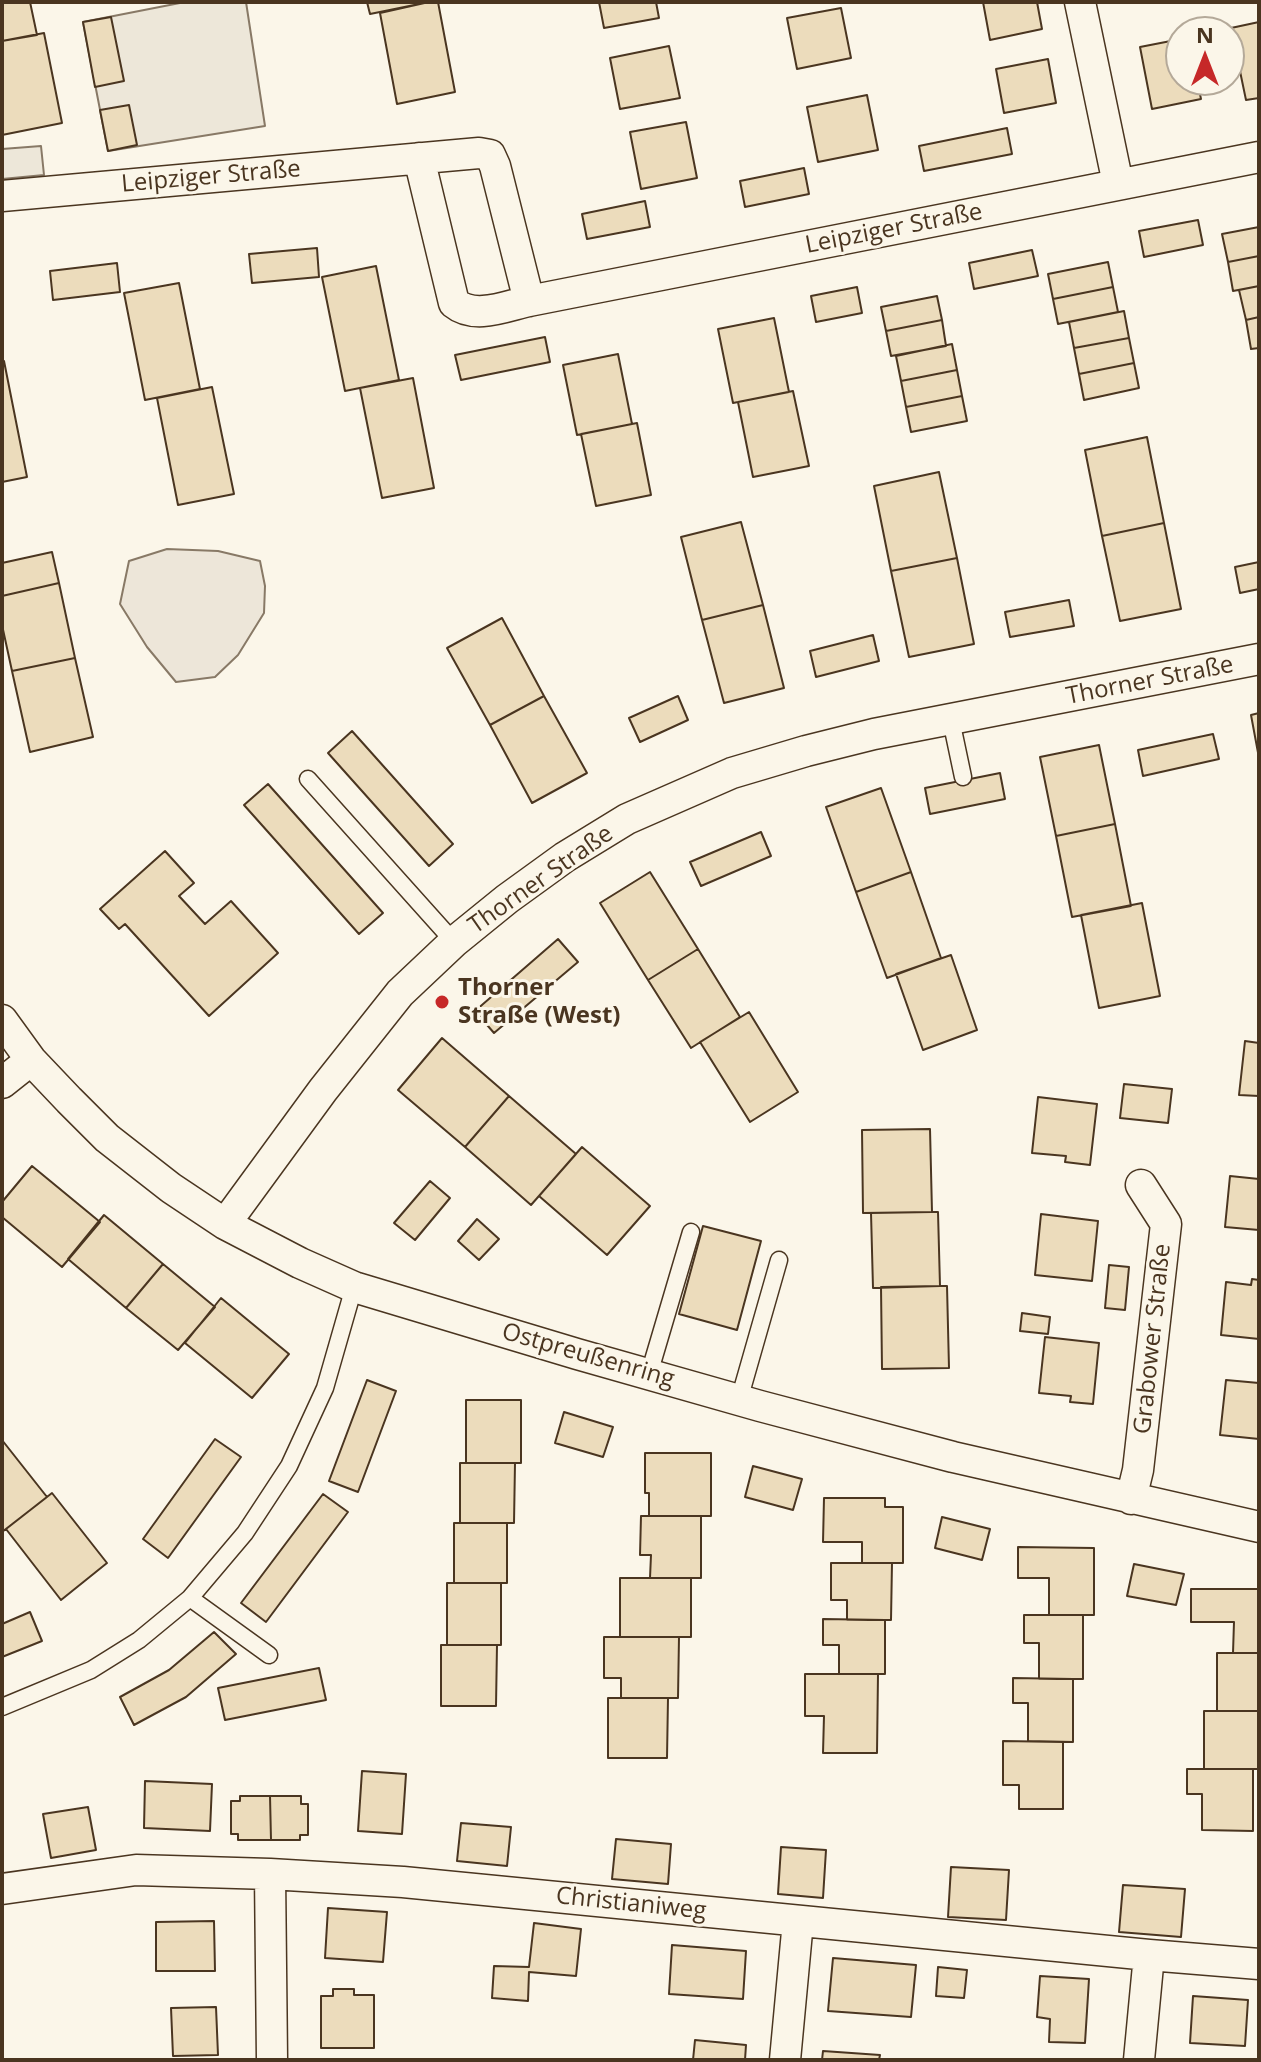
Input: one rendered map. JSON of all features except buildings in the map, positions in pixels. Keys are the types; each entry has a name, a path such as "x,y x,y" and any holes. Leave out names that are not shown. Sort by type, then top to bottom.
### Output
{"street":[{"path":"1080,2 1118,184"},
{"name":"Leipziger Straße","path":"2,196 419,158 479,153 490,155 529,301"},
{"name":"Leipziger Straße","path":"419,158 454,303 463,311 482,312 1259,157"},
{"name":"Thorner Straße","path":"225,1224 323,1090 400,993 454,942 507,899 565,857 640,813 732,773 861,737 1259,659"},
{"name":"Ostpreußenring","path":"2,1020 31,1060 107,1138 171,1188 225,1224 354,1287 739,1400 953,1457 1259,1527"},
{"path":"2,1083 31,1060"},
{"name":"Grabower Straße","path":"1131,1499 1138,1470 1166,1224 1141,1185"},
{"name":"Christianiweg","path":"2,1889 136,1870 270,1874 403,1882 1259,1964"},
{"path":"270,1874 272,2060"},
{"path":"785,2060 798,1921"},
{"path":"1139,2060 1149,1955"}],"lane":[{"path":"951,720 963,777"},
{"path":"308,779 454,942"},
{"path":"649,1374 691,1232"},
{"path":"739,1400 779,1260"},
{"path":"2,1707 91,1670 139,1640 190,1598 245,1533 289,1466 325,1388 354,1287"},
{"path":"190,1598 269,1655"}],"shaded area":[{"path":"185,2 246,2 265,126 108,151 83,22"},
{"path":"41,146 44,175 2,179 2,149"},
{"path":"167,549 218,551 260,561 265,586 264,613 238,655 215,677 176,682 147,647 120,604 129,561"}],"place":[{"name":"Thorner Straße (West)","path":"442,1002"}]}
